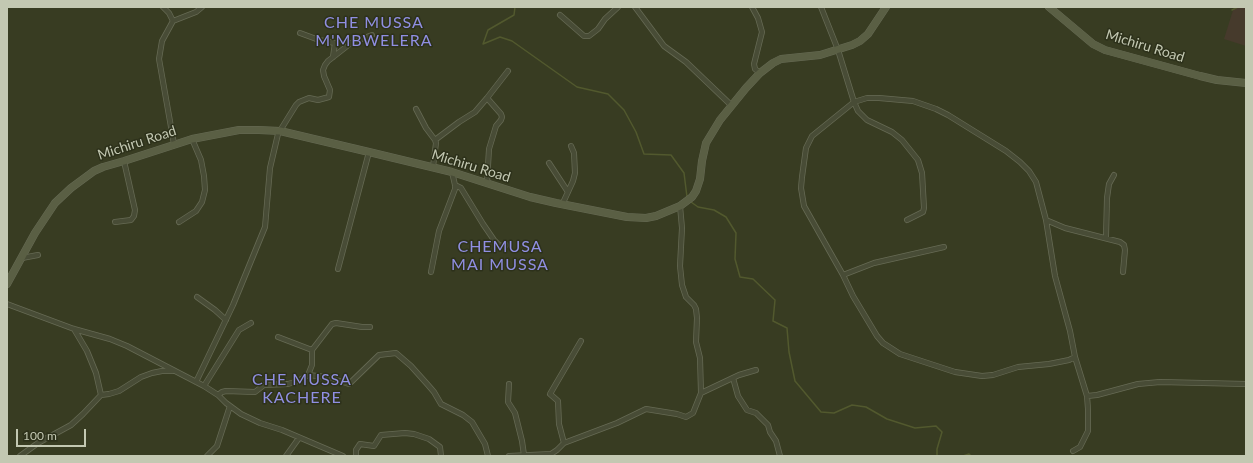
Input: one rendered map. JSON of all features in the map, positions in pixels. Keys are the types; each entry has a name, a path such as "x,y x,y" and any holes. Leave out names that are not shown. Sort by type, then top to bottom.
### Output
{"street":[{"path":"163,7 169,12 173,21"},
{"path":"174,144 159,59 162,41 173,21 196,12 202,7"},
{"path":"560,15 584,36 589,36 598,29 605,19 618,7"},
{"path":"636,7 664,46 686,62 732,106"},
{"path":"752,7 758,18 762,32 754,64 755,69 760,73"},
{"path":"822,7 858,111 861,115 902,140 918,160 922,173 924,208 923,212 908,220"},
{"name":"Michiru Road","path":"7,284 47,214 60,198 94,171 174,144 239,130 280,132 369,152 452,172 530,197 597,212 635,218 656,216 680,206 692,197 696,191 700,179 704,148 720,120 760,73 781,59 820,55 838,50 860,41 868,34 886,7"},
{"name":"Michiru Road","path":"1049,7 1093,44 1104,50 1217,80 1246,83"},
{"path":"300,32 319,40 335,43 333,57"},
{"path":"196,382 226,320 265,227 270,168 275,140 299,102 309,98 318,100 329,97 330,90 323,70 325,65 352,43 372,34"},
{"path":"435,140 474,112 508,71"},
{"path":"487,98 502,117 496,126 489,149 487,183"},
{"path":"1073,452 1080,447 1088,431 1088,409 1086,396 1055,276 1046,220 1036,182 1029,172 1020,162 948,115 923,104 906,100 867,98 854,102 812,136 805,155 801,188 804,206 843,275 853,296 877,336 889,348 900,354 955,372 988,376 1018,367 1056,362 1075,357"},
{"path":"416,109 426,128 435,140 436,147 433,167"},
{"path":"180,222 196,211 202,202 205,190 201,160 192,139"},
{"path":"562,204 573,181 575,165 571,146"},
{"path":"338,269 369,152"},
{"path":"115,222 131,220 134,216 135,210 124,161"},
{"path":"549,163 568,192"},
{"path":"431,272 439,231 455,189 452,172"},
{"path":"1106,237 1107,198 1109,184 1114,175"},
{"path":"455,185 461,188 494,240 500,246 506,245"},
{"path":"509,456 550,454 564,443 617,423 646,409 686,417 693,413 701,393 700,358 696,342 697,313 694,305 686,297 682,285 680,266 682,228 680,206"},
{"path":"1046,220 1065,228 1116,240 1124,245 1123,272"},
{"path":"843,275 874,263 944,247"},
{"path":"22,258 38,255"},
{"path":"197,297 226,320"},
{"path":"7,304 74,329 115,341 204,386 218,395 241,414 343,456"},
{"path":"204,386 238,330 251,323"},
{"path":"218,395 226,391 255,392 264,385 292,384 308,375 312,366 312,350 332,324 336,323 370,327"},
{"path":"74,329 87,351 96,373 101,395"},
{"path":"278,337 312,350"},
{"path":"564,443 559,424 558,401 550,394 581,341"},
{"path":"308,375 327,377 349,384 379,355 396,353 411,366 431,389 441,404 463,415 472,422 485,444 488,456"},
{"path":"20,456 71,424 101,395 119,391 152,373 175,370"},
{"path":"701,393 733,378 756,370"},
{"path":"733,378 738,396 747,410 756,413 769,425 770,432 776,441 780,456"},
{"path":"1086,396 1097,395 1138,384 1160,382 1246,384"},
{"path":"509,384 508,402 515,413 524,455"},
{"path":"208,456 217,446 223,432 230,406"},
{"path":"356,456 356,450 360,444 374,446 381,435 405,433 414,434 429,439 440,447 441,456"},
{"path":"286,456 299,438"}],"shaded area":[{"path":"1234,7 1246,7 1246,46 1224,39"}],"waterway":[{"path":"515,7 514,15 488,30 483,44 500,37 512,41 577,87 608,94 624,110 636,132 644,154 671,155 684,173 687,197"},
{"path":"1232,10 1238,7"},
{"path":"691,202 698,207 714,210 726,217 736,233 735,259 740,277 753,279 775,300 773,321 787,328 789,352 795,381 821,412 834,413 852,405 866,407 887,419 915,428 936,426 942,432 937,449 937,456"},
{"path":"963,456 969,454 971,456"}],"district":[{"name":"CHE MUSSA M'MBWELERA","path":"374,32"},
{"name":"CHEMUSA MAI MUSSA","path":"500,256"},
{"name":"CHE MUSSA KACHERE","path":"302,389"}]}
